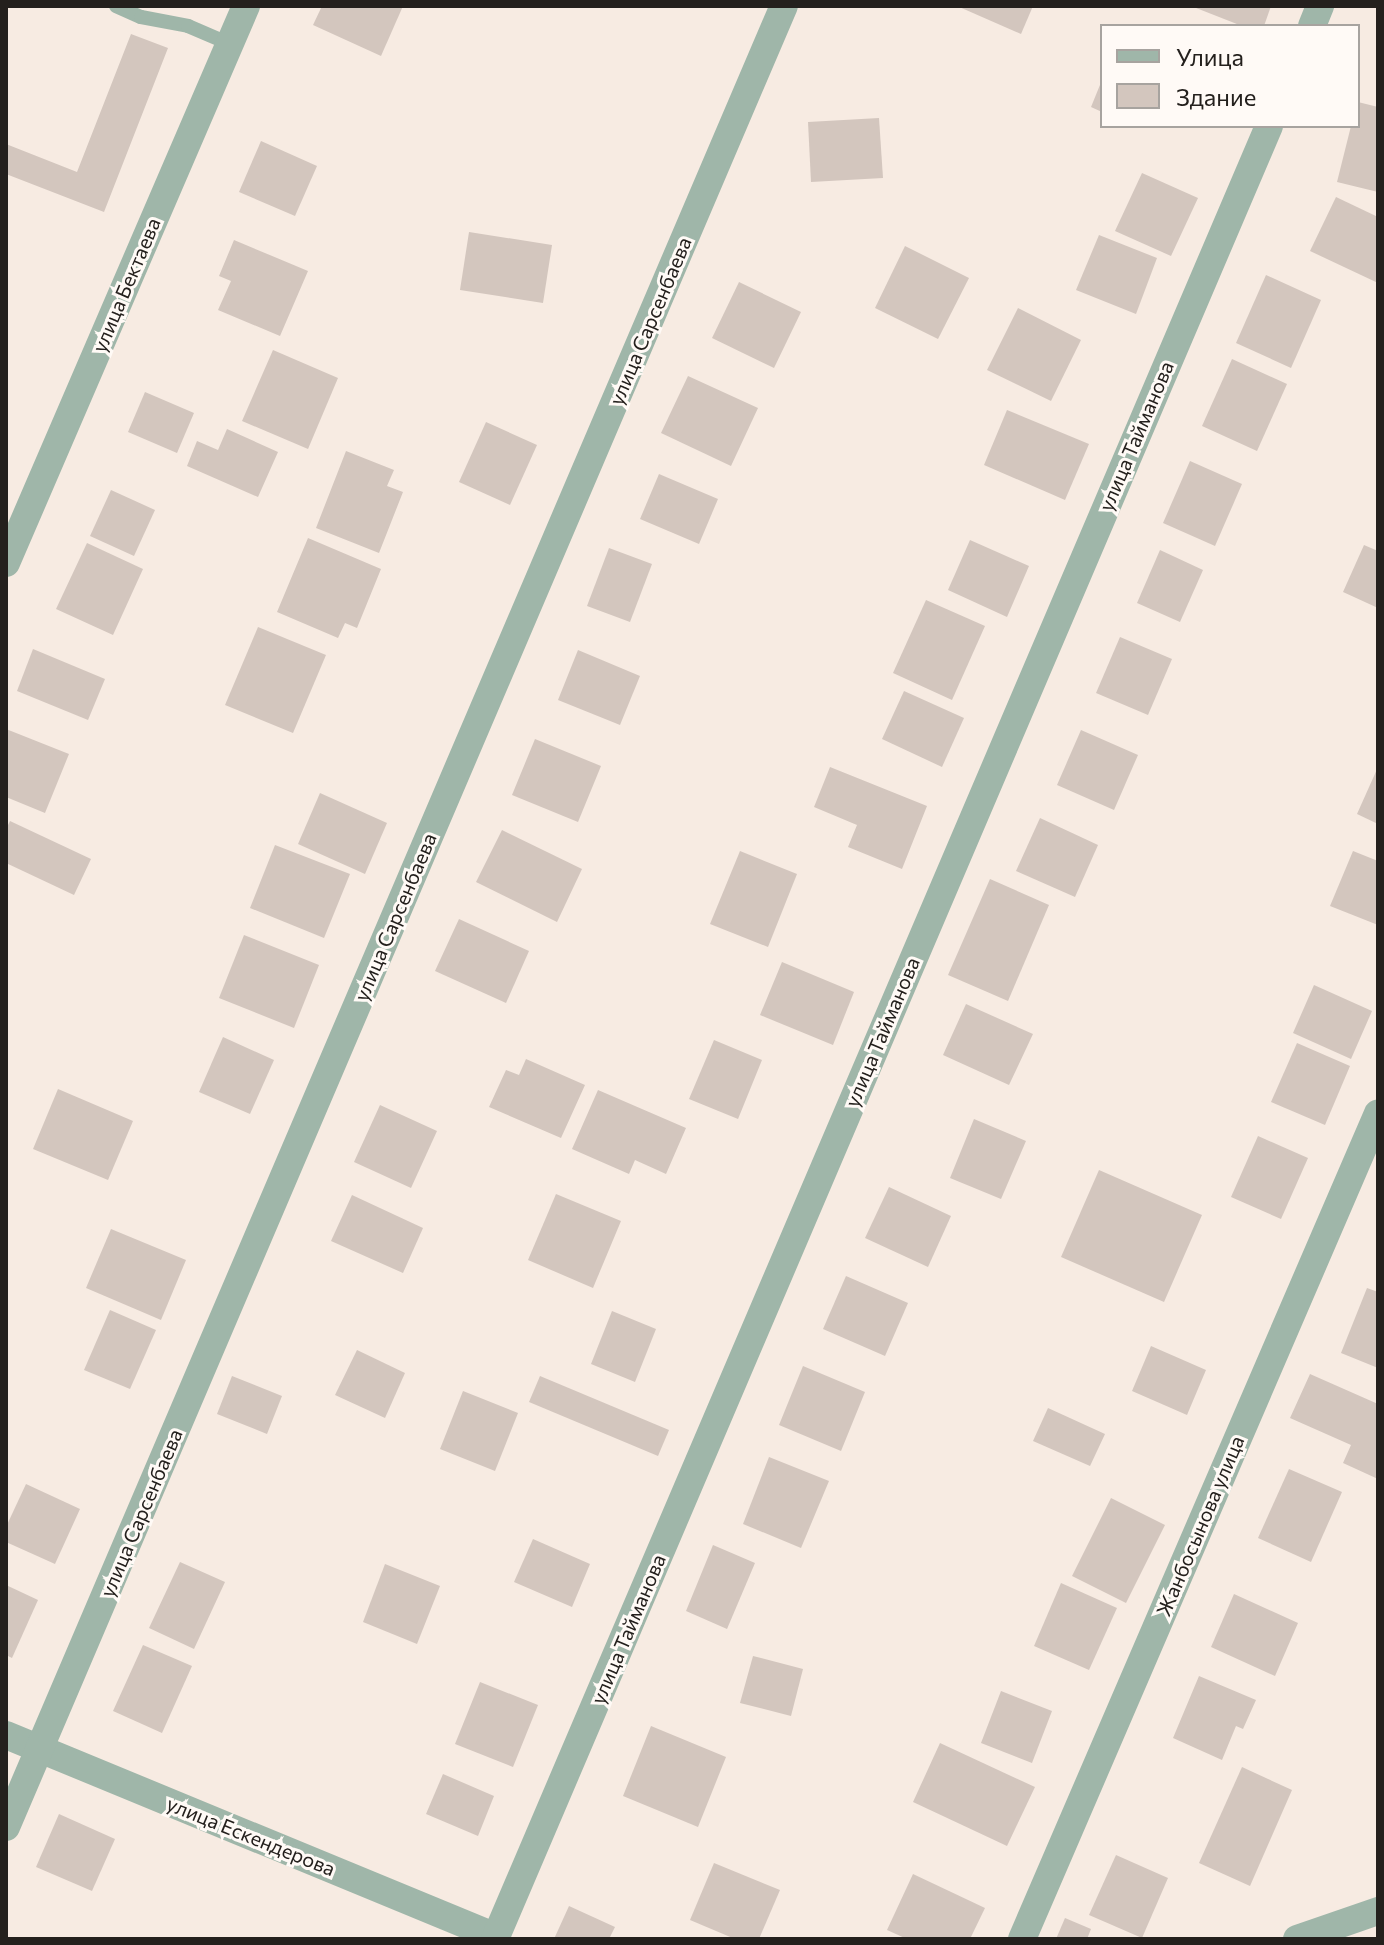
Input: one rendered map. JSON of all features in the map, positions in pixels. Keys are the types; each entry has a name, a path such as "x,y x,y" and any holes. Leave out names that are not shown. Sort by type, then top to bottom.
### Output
{"street":[{"name":"улица Бектаева","path":"6,563 246,6"},
{"name":"улица Сарсенбаева","path":"6,1827 784,6"},
{"name":"улица Тайманова","path":"496,1938 1268,128"},
{"name":"Жанбосынова улица","path":"1022,1939 1378,1113"},
{"name":"улица Ескендерова","path":"6,1735 496,1938"},
{"path":"1297,1939 1378,1911"}],"lane":[{"path":"116,6 141,17 188,26 230,44"}],"building":[{"path":"322,6 403,6 381,56 313,25"},
{"path":"957,6 1033,6 1021,34"},
{"path":"1191,6 1271,6 1265,24 1237,24"},
{"path":"131,34 168,48 104,212 6,174 6,144 77,172"},
{"path":"1100,85 1100,111 1091,107"},
{"path":"1360,102 1378,107 1378,192 1337,182 1350,128 1360,128"},
{"path":"879,118 883,178 811,182 808,122"},
{"path":"261,141 317,166 295,216 239,192"},
{"path":"1142,173 1198,198 1171,256 1115,231"},
{"path":"1336,197 1378,217 1378,283 1310,251"},
{"path":"469,232 552,245 543,303 460,290"},
{"path":"1099,235 1157,258 1136,314 1076,290"},
{"path":"234,240 308,271 280,336 218,310 231,281 219,276"},
{"path":"905,246 969,278 938,339 875,308"},
{"path":"1266,275 1321,300 1291,368 1236,343"},
{"path":"739,282 801,312 774,368 712,338"},
{"path":"1018,308 1081,340 1051,401 987,370"},
{"path":"273,350 338,378 308,449 242,421"},
{"path":"1232,359 1287,384 1257,451 1202,426"},
{"path":"688,376 758,408 731,466 661,433"},
{"path":"145,392 194,413 177,453 128,432"},
{"path":"1007,410 1089,444 1065,500 984,465"},
{"path":"486,422 537,445 510,505 459,482"},
{"path":"227,429 278,452 258,497 187,466 197,441 218,450"},
{"path":"346,451 394,470 387,486 403,492 379,553 316,528"},
{"path":"1190,461 1242,484 1215,546 1163,523"},
{"path":"659,474 718,499 699,544 640,519"},
{"path":"111,490 155,510 134,556 90,536"},
{"path":"308,538 381,569 357,628 345,623 338,638 277,612"},
{"path":"970,540 1029,566 1007,617 948,590"},
{"path":"87,543 143,569 113,635 56,609"},
{"path":"1364,545 1378,551 1378,608 1343,592"},
{"path":"609,548 652,564 630,622 587,606"},
{"path":"1160,550 1203,570 1180,622 1137,603"},
{"path":"926,600 985,626 952,700 893,673"},
{"path":"258,627 326,655 293,733 225,705"},
{"path":"1120,637 1172,659 1148,715 1096,693"},
{"path":"33,649 105,679 88,720 17,691"},
{"path":"578,650 640,676 620,725 558,700"},
{"path":"904,691 964,718 942,767 882,739"},
{"path":"6,729 69,754 45,813 6,797"},
{"path":"1081,730 1138,755 1114,810 1057,785"},
{"path":"535,739 601,766 578,822 512,795"},
{"path":"830,767 927,806 902,869 848,847 857,825 814,807"},
{"path":"1378,767 1378,824 1357,814"},
{"path":"320,793 387,823 365,874 298,844"},
{"path":"1040,818 1098,845 1075,897 1016,871"},
{"path":"10,821 91,859 74,895 6,863 6,829"},
{"path":"502,830 582,869 557,922 476,882"},
{"path":"275,845 350,874 324,938 250,908"},
{"path":"740,851 797,874 768,947 710,924"},
{"path":"1353,851 1378,861 1378,925 1330,906"},
{"path":"990,879 1049,905 1008,1001 948,975"},
{"path":"459,919 529,951 506,1003 435,971"},
{"path":"244,935 319,965 294,1028 219,998"},
{"path":"782,962 854,992 833,1045 760,1015"},
{"path":"1314,985 1372,1011 1351,1059 1293,1033"},
{"path":"966,1004 1033,1034 1009,1085 943,1055"},
{"path":"223,1037 274,1060 250,1114 199,1092"},
{"path":"714,1040 762,1060 738,1119 689,1099"},
{"path":"1297,1043 1350,1066 1325,1125 1271,1102"},
{"path":"526,1059 585,1085 561,1138 489,1107 506,1070 519,1075"},
{"path":"58,1089 133,1121 108,1180 33,1149"},
{"path":"598,1090 686,1128 666,1174 635,1160 629,1174 572,1149"},
{"path":"380,1105 437,1131 411,1188 354,1162"},
{"path":"974,1119 1026,1141 1001,1199 950,1178"},
{"path":"1258,1136 1308,1158 1281,1219 1231,1197"},
{"path":"1099,1170 1202,1215 1164,1302 1061,1257"},
{"path":"889,1187 951,1216 928,1267 865,1238"},
{"path":"556,1194 621,1221 593,1288 528,1260"},
{"path":"352,1195 423,1228 403,1273 331,1241"},
{"path":"111,1229 186,1260 161,1320 86,1288"},
{"path":"846,1276 908,1303 885,1356 823,1329"},
{"path":"1367,1288 1378,1292 1378,1368 1341,1353"},
{"path":"110,1310 156,1330 130,1389 84,1370"},
{"path":"612,1311 656,1329 635,1382 591,1364"},
{"path":"1151,1346 1206,1370 1187,1415 1132,1391"},
{"path":"357,1350 405,1373 385,1418 335,1395"},
{"path":"803,1366 865,1392 841,1451 779,1425"},
{"path":"1310,1374 1378,1404 1378,1479 1343,1463 1351,1445 1290,1418"},
{"path":"232,1376 282,1396 267,1434 217,1414"},
{"path":"540,1376 669,1430 658,1456 529,1402"},
{"path":"463,1391 518,1413 495,1471 440,1449"},
{"path":"1048,1408 1105,1434 1090,1466 1033,1441"},
{"path":"769,1457 829,1481 801,1548 743,1524"},
{"path":"1289,1469 1342,1492 1311,1562 1258,1538"},
{"path":"26,1484 80,1509 55,1564 6,1542 6,1527"},
{"path":"1111,1498 1165,1525 1126,1603 1072,1576"},
{"path":"533,1539 590,1564 572,1607 514,1582"},
{"path":"713,1545 755,1563 727,1629 686,1611"},
{"path":"180,1562 225,1582 194,1649 149,1628"},
{"path":"385,1564 440,1586 417,1644 363,1622"},
{"path":"1061,1583 1117,1608 1089,1670 1034,1646"},
{"path":"6,1585 38,1600 12,1658 6,1655"},
{"path":"1234,1594 1298,1623 1275,1676 1211,1647"},
{"path":"143,1645 192,1666 162,1733 113,1711"},
{"path":"753,1656 803,1669 791,1716 740,1703"},
{"path":"1199,1676 1256,1700 1243,1729 1236,1726 1222,1760 1173,1738"},
{"path":"480,1682 538,1705 513,1767 455,1744"},
{"path":"1001,1691 1052,1711 1032,1763 981,1743"},
{"path":"651,1726 726,1757 698,1827 623,1796"},
{"path":"940,1743 1035,1787 1007,1846 913,1802"},
{"path":"1242,1767 1292,1790 1250,1886 1199,1863"},
{"path":"443,1774 494,1796 478,1836 426,1814"},
{"path":"59,1814 115,1839 92,1891 36,1867"},
{"path":"1116,1855 1168,1878 1142,1938 1089,1915"},
{"path":"714,1863 780,1890 759,1939 735,1939 690,1920"},
{"path":"913,1874 985,1908 970,1939 907,1939 887,1930"},
{"path":"569,1906 615,1927 609,1939 554,1939"},
{"path":"1065,1918 1091,1929 1087,1939 1056,1939"}]}
